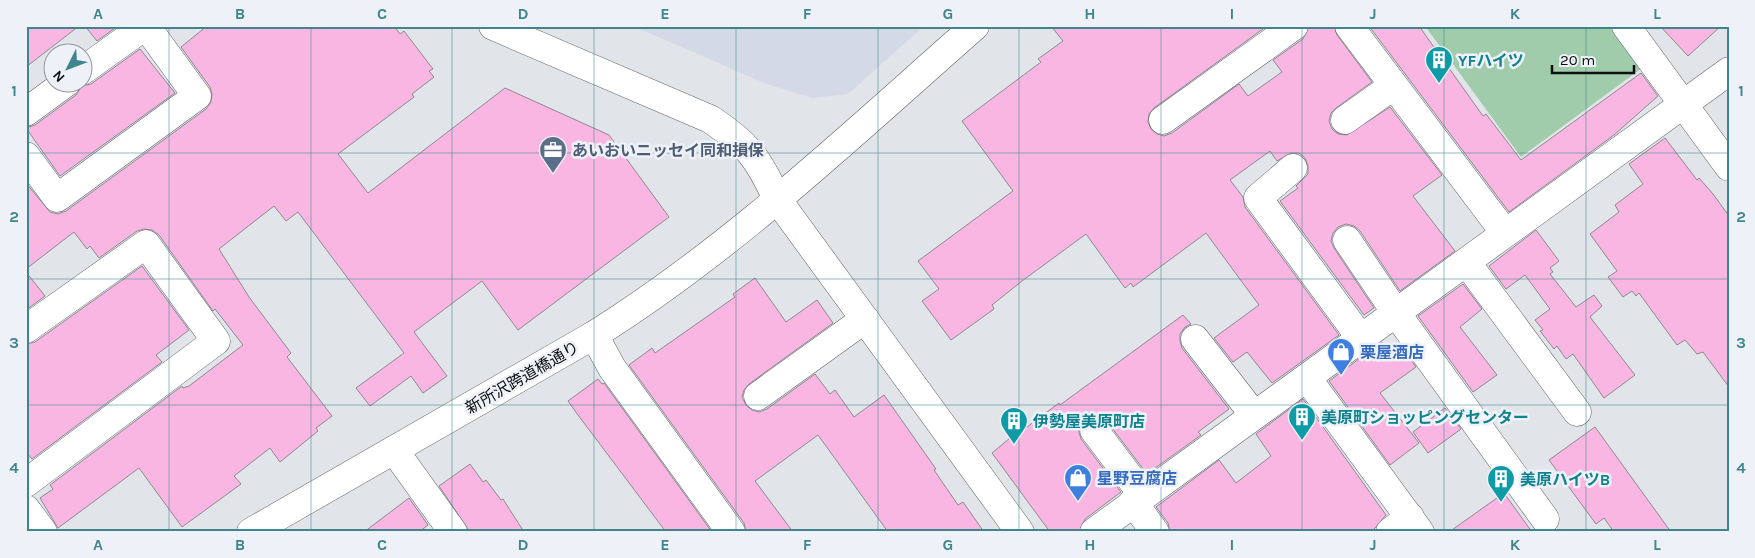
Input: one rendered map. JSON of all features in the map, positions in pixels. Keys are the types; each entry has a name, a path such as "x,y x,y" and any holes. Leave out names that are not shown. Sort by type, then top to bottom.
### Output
{"street":[{"path":"26,156 57,198 197,96 145,26 92,64"},
{"path":"493,26 710,119 739,138 763,168 777,199 1020,532"},
{"name":"新所沢跨道橋通り","path":"251,532 594,336 649,301 703,261 777,199 975,26"},
{"path":"1163,120 1294,26"},
{"path":"1349,26 1505,233"},
{"path":"1626,26 1729,167"},
{"path":"1094,532 1254,414 1307,378 1360,337 1466,263 1729,71"},
{"path":"1345,120 1393,86"},
{"path":"26,112 53,92"},
{"path":"1293,168 1258,198 1360,337"},
{"path":"1348,240 1396,313 1545,519"},
{"path":"26,329 146,244 216,342 26,483"},
{"path":"1466,263 1577,412"},
{"path":"758,396 865,319"},
{"path":"594,336 612,368 732,532"},
{"path":"1195,338 1254,414"},
{"path":"1307,378 1407,527"},
{"path":"1094,430 1138,499 1155,532"},
{"path":"394,450 453,532"},
{"path":"26,509 43,532"}],"shaded area":[{"path":"633,26 924,26 848,94 812,98 764,83"}],"green space":[{"path":"1425,26 1611,26 1642,68 1521,157"}],"building":[{"path":"26,26 79,26 58,42 42,42 42,55 26,67"},
{"path":"85,26 118,26 97,41"},
{"path":"207,26 394,26 400,34 404,31 433,69 429,71 434,77 412,94 414,97 338,154 368,193 505,88 609,135 669,217 518,330 482,281 414,332 447,376 423,393 411,376 370,406 356,388 404,353 298,212 286,221 274,206 219,249 249,297 291,353 287,357 332,416 316,428 318,431 280,462 270,448 234,476 241,484 182,527 139,468 58,528 40,498 53,489 50,485 182,386 183,388 189,386 243,345 215,309 213,311 159,235 152,230 144,229 137,231 99,258 90,246 87,249 74,232 26,269 26,183 50,212 58,214 66,211 206,109 211,102 212,94 210,87 181,47"},
{"path":"1051,26 1267,26 1154,108 1149,114 1148,122 1151,129 1157,134 1164,136 1172,133 1239,84 1248,96 1282,72 1273,60 1303,39 1309,26 1334,26 1337,35 1372,82 1331,113 1329,121 1332,129 1338,134 1347,135 1390,107 1442,175 1413,196 1455,251 1400,291 1360,231 1354,226 1346,224 1338,227 1333,233 1331,241 1334,248 1374,308 1364,315 1280,201 1298,188 1296,186 1308,174 1305,158 1299,153 1291,153 1277,161 1270,151 1230,180 1243,197 1245,207 1339,335 1272,383 1247,352 1233,362 1214,338 1259,305 1206,233 1133,287 1131,283 1125,288 1086,234 1022,281 992,305 994,309 951,340 922,301 939,289 918,261 1013,191 962,121 1041,62 1038,59 1063,41"},
{"path":"1369,26 1419,26 1483,116 1486,114 1521,160 1641,73 1658,96 1614,135 1509,212"},
{"path":"1660,26 1721,26 1688,56"},
{"path":"140,49 175,93 60,176 26,128 35,125 78,92 92,92 92,83"},
{"path":"1665,138 1697,180 1699,178 1729,216 1729,387 1703,352 1697,354 1685,340 1677,345 1639,293 1636,296 1632,291 1623,297 1608,277 1617,271 1590,234 1619,212 1615,205 1643,184 1629,164"},
{"path":"1536,230 1559,261 1550,268 1553,272 1550,274 1576,307 1594,295 1602,306 1590,317 1635,375 1604,398 1573,354 1566,359 1557,346 1554,349 1540,331 1543,330 1535,320 1550,309 1525,275 1506,289 1489,266"},
{"path":"142,266 189,330 156,355 162,362 32,459 26,452 26,344 35,342"},
{"path":"26,272 45,296 26,310"},
{"path":"755,278 786,322 817,300 833,323 749,384 744,390 742,397 746,405 752,410 759,412 767,409 815,374 830,394 835,390 854,417 884,395 936,469 934,470 958,505 963,502 984,532 888,532 818,435 755,481 793,532 746,532 744,523 629,365 652,348 655,353 735,297 733,294"},
{"path":"1463,284 1482,309 1460,327 1497,375 1473,392 1418,316"},
{"path":"1183,315 1191,324 1185,327 1180,334 1182,348 1229,409 1198,432 1201,435 1147,474 1106,420 1100,415 1085,417 1079,424 1081,439 1121,492 1085,519 1079,532 1050,532 992,453 1022,428 1023,430 1059,403 1060,405"},
{"path":"1382,342 1389,351 1399,343 1416,367 1380,393 1419,443 1390,465 1329,381"},
{"path":"598,379 602,384 604,383 712,532 666,532 578,415 568,401"},
{"path":"1303,399 1386,515 1371,532 1170,532 1168,523 1156,507 1219,460 1236,483 1271,456 1256,434"},
{"path":"1445,408 1461,429 1428,453 1413,432"},
{"path":"1595,427 1671,532 1614,532 1604,518 1596,524 1549,460"},
{"path":"470,464 483,482 486,480 501,500 503,499 524,532 470,532 439,486"},
{"name":"美原ハイツB","path":"1504,493 1532,532 1449,532"},
{"path":"409,498 428,525 419,532 364,532"}],"place":[{"name":"YFハイツ","path":"1439,84"},
{"name":"あいおいニッセイ同和損保","path":"553,174"},
{"name":"栗屋酒店","path":"1341,376"},
{"name":"美原町ショッピングセンター","path":"1302,441"},
{"name":"伊勢屋美原町店","path":"1014,445"},
{"name":"星野豆腐店","path":"1078,502"},
{"name":"美原ハイツB","path":"1501,503"}]}
